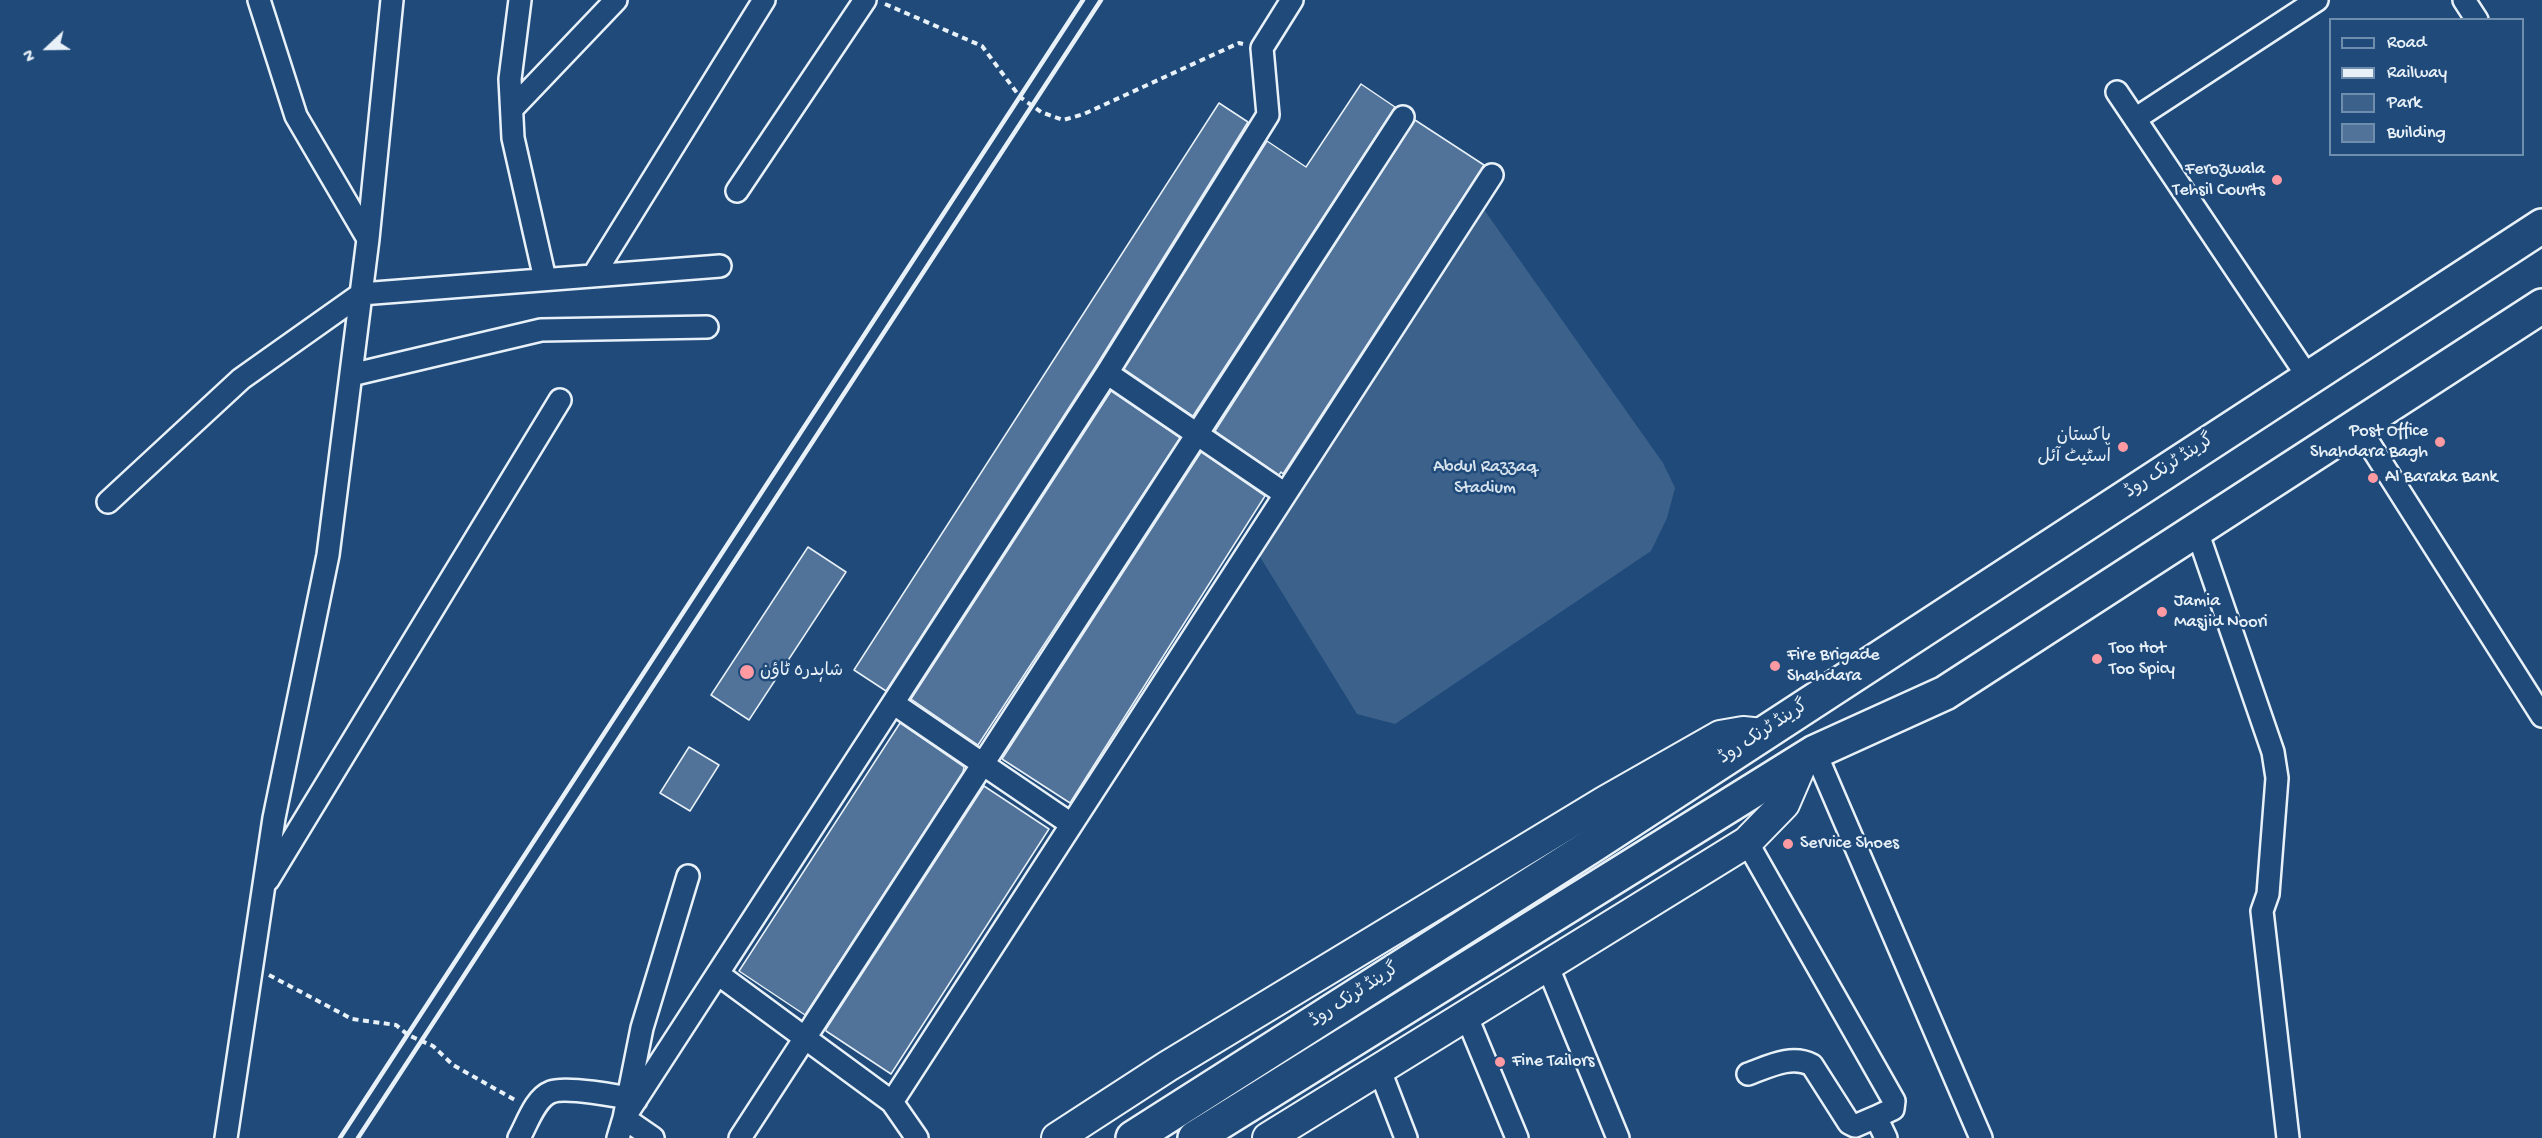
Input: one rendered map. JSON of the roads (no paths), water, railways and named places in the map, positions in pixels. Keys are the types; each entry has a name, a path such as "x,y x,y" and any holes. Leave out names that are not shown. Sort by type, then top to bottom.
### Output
{"highway":[{"name":"گرینڈ ٹرنک روڈ","path":"1133,1138 1763,734 2542,225"},
{"name":"گرینڈ ٹرنک روڈ","path":"1195,1138 1809,756 1945,693 2542,306"}],"street":[{"path":"259,0 296,116 368,239"},
{"path":"226,1138 274,818 328,555 368,239 392,0"},
{"path":"520,0 510,79 513,138 545,279"},
{"path":"512,109 616,0"},
{"path":"593,276 764,0"},
{"path":"737,191 865,0"},
{"path":"629,1105 718,974 1107,373 1268,115 1262,48 1292,0"},
{"path":"2135,119 2317,0"},
{"path":"2464,0 2476,18"},
{"path":"2117,92 2308,377"},
{"path":"740,1138 1403,117"},
{"path":"892,1102 1492,175"},
{"path":"108,502 241,379 361,294 720,266"},
{"path":"351,375 541,330 707,327"},
{"path":"1107,373 1285,494"},
{"path":"263,888 560,399"},
{"path":"2358,426 2542,717"},
{"path":"2197,531 2268,732 2275,761 2277,778 2269,882 2262,911 2288,1138"},
{"path":"893,703 1071,824"},
{"path":"1057,1138 1168,1066 1623,791 1720,736 1743,732 1763,734"},
{"path":"1268,1138 1747,842 1784,804 1809,756"},
{"path":"1809,756 1981,1138"},
{"path":"1747,842 1894,1101 1893,1109 1855,1126 1849,1123 1812,1065 1803,1060 1787,1061 1748,1074"},
{"path":"618,1138 629,1105 642,1028 688,876"},
{"path":"1546,965 1618,1138"},
{"path":"718,974 892,1102 917,1138"},
{"path":"1466,1015 1517,1138"},
{"path":"1379,1068 1406,1138"},
{"path":"519,1138 539,1102 552,1092 578,1091 629,1105 653,1138"},
{"path":"1876,1117 1886,1138"}],"railway":[{"path":"340,1138 1083,0"},
{"path":"358,1138 1101,0"}],"place":[{"name":"Ferozwala Tehsil Courts","path":"2277,180"},
{"name":"Post Office Shahdara Bagh","path":"2440,442"},
{"name":"پاکستان اسٹیٹ آئل","path":"2123,447"},
{"name":"Al Baraka Bank","path":"2373,478"},
{"name":"Jamia Masjid Noori","path":"2162,612"},
{"name":"Too Hot Too Spicy","path":"2097,659"},
{"name":"Fire Brigade Shahdara","path":"1775,666"},
{"name":"شاہدرہ ٹاؤن","path":"747,672"},
{"name":"Service Shoes","path":"1788,844"},
{"name":"Fine Tailors","path":"1500,1062"}],"park label":[{"name":"Abdul Razzaq Stadium","path":"1485,478"}]}
